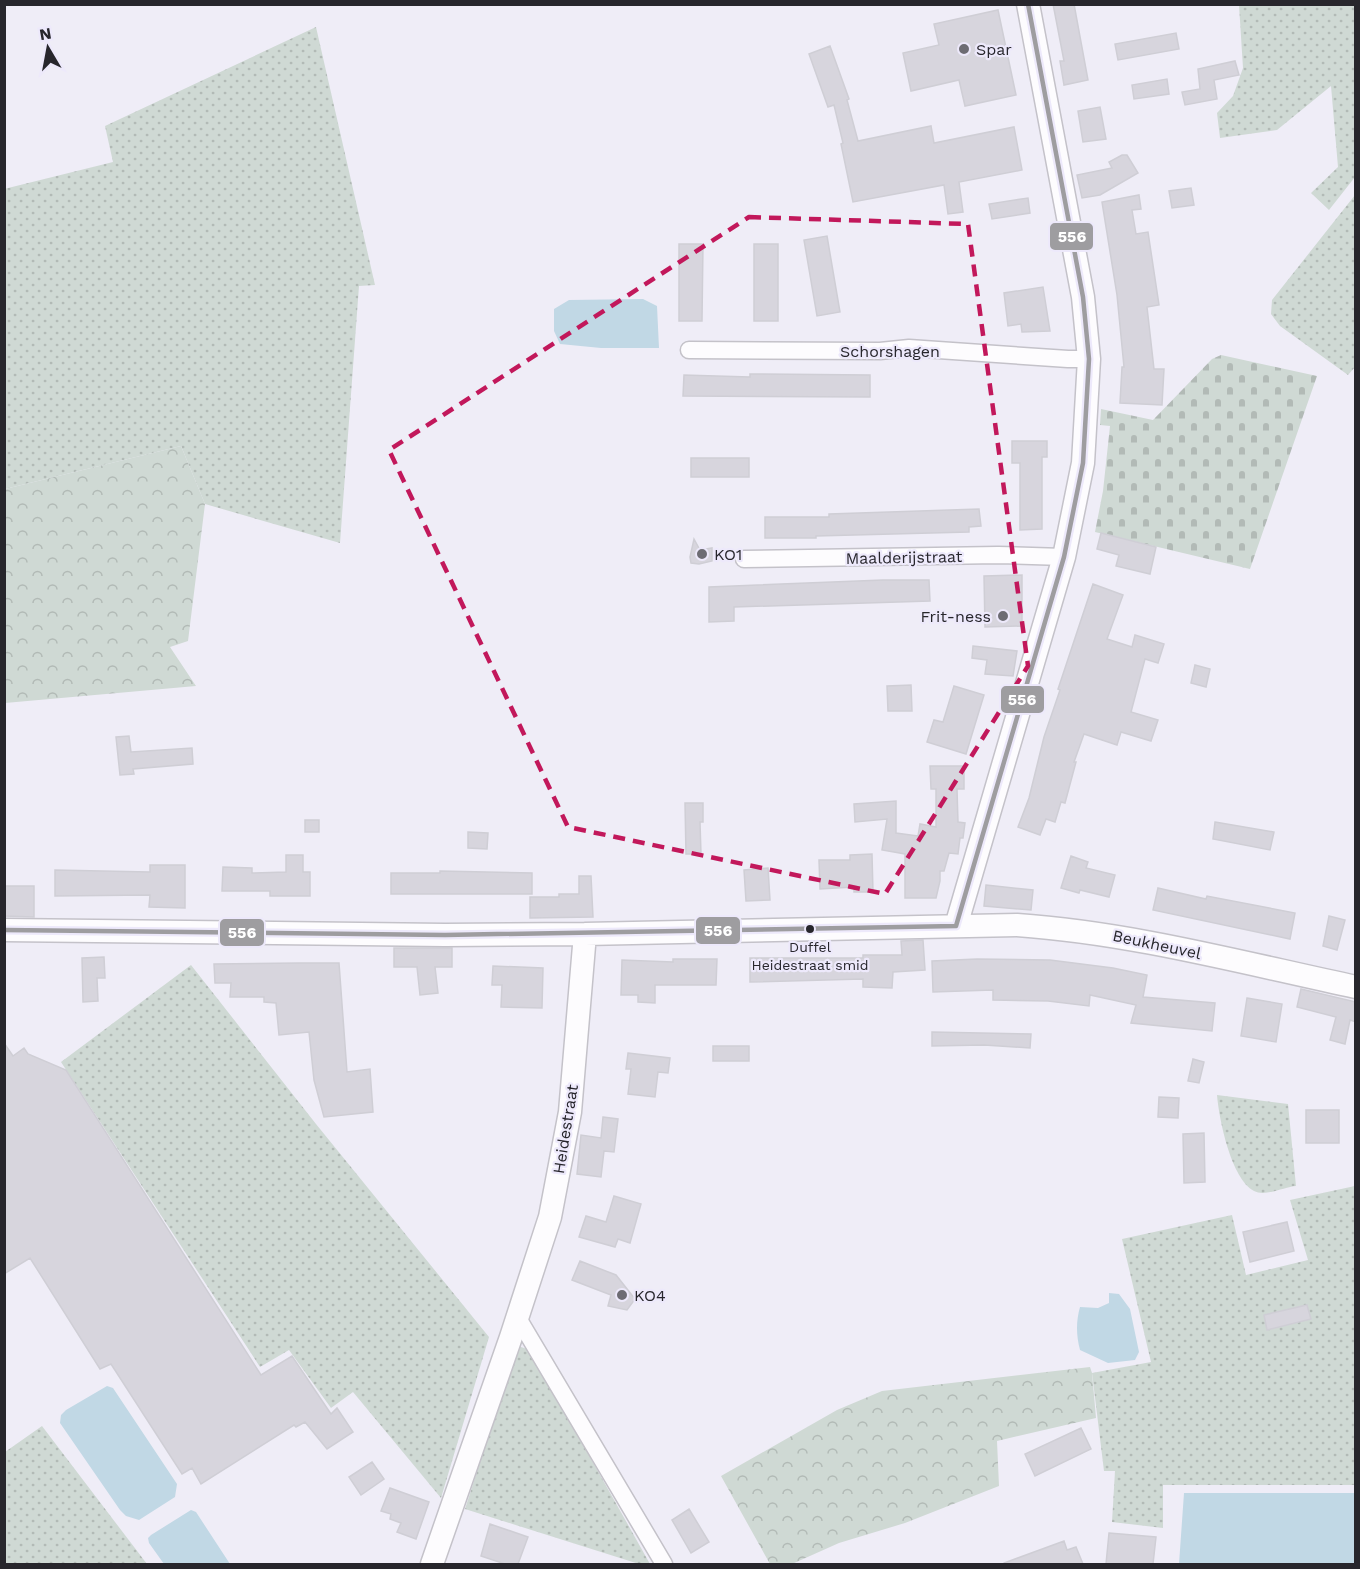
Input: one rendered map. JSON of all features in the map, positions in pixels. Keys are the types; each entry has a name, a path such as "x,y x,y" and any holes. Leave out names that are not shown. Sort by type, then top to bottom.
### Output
{"street":[{"path":"956,926 1064,557 1083,463 1089,359 1083,297 1028,4"},
{"name":"Schorshagen","path":"689,350 880,351 909,348 1089,359"},
{"name":"Maalderijstraat","path":"744,559 998,555 1064,557"},
{"name":"Beukheuvel","path":"4,930 42,924 445,935 1017,925 1137,939 1356,987"},
{"name":"Heidestraat","path":"432,1564 518,1318 550,1216 570,1112 585,934"},
{"path":"518,1318 664,1564"}],"highlighted area":[{"path":"749,217 968,224 1028,666 885,894 568,827 389,450"}],"green space":[{"path":"1239,5 1355,5 1355,177 1329,210 1311,193 1338,167 1331,86 1277,130 1220,138 1217,113 1233,96 1243,68"},
{"path":"316,27 375,285 359,286 340,543 205,504 181,446 5,489 4,189 113,162 105,126"},
{"path":"1355,195 1356,366 1348,375 1280,326 1271,314 1272,300"},
{"path":"1221,355 1317,376 1250,569 1095,532 1103,491 1110,426 1100,425 1101,409 1153,420 1212,359"},
{"path":"181,446 205,504 188,641 170,647 196,686 5,703 5,489"},
{"path":"191,965 316,1124 489,1337 441,1498 353,1392 331,1408 289,1350 260,1367 61,1062"},
{"path":"1217,1095 1288,1104 1296,1186 1258,1193 1246,1184 1228,1148"},
{"path":"1355,1186 1355,1485 1163,1485 1163,1528 1112,1522 1115,1471 1104,1471 1092,1373 1151,1362 1122,1239 1232,1215 1246,1275 1308,1260 1290,1200"},
{"path":"521,1347 530,1350 650,1564 639,1564 465,1509 516,1350"},
{"path":"1090,1367 1096,1418 997,1441 999,1486 905,1523 839,1543 792,1564 770,1564 721,1476 837,1410 882,1391"},
{"path":"42,1426 147,1564 5,1564 5,1452"}],"water":[{"path":"643,299 657,306 659,348 601,348 560,344 554,331 554,309 569,300"},
{"path":"1109,1293 1119,1294 1130,1309 1139,1352 1135,1360 1108,1363 1080,1350 1077,1328 1080,1307 1098,1308 1109,1303"},
{"path":"107,1386 113,1388 177,1484 175,1497 139,1520 126,1516 120,1510 60,1423 61,1415 66,1410"},
{"path":"1184,1493 1355,1493 1355,1564 1179,1564"},
{"path":"191,1510 196,1512 230,1564 164,1564 148,1538"}],"building":[{"path":"1053,4 1074,4 1088,80 1064,85 1060,61 1064,61"},
{"name":"Spar","path":"998,10 1016,95 965,106 959,80 911,91 903,53 939,45 934,24"},
{"path":"1176,33 1179,49 1118,60 1115,44"},
{"path":"830,46 849,99 847,100 858,141 931,126 934,143 1014,127 1022,170 959,182 963,212 948,214 944,185 853,202 834,105 828,107 809,54"},
{"path":"1235,61 1239,75 1214,80 1217,99 1185,105 1182,92 1200,89 1198,69"},
{"path":"1167,79 1169,94 1134,99 1132,85"},
{"path":"1100,107 1106,139 1083,142 1078,111"},
{"path":"1122,155 1127,155 1138,173 1100,195 1082,198 1077,175 1112,168 1109,162"},
{"path":"1191,188 1194,205 1172,208 1169,191"},
{"path":"1139,195 1141,209 1132,210 1136,234 1148,232 1159,305 1147,307 1154,369 1164,369 1162,405 1120,403 1122,367 1124,367 1117,295 1102,202"},
{"path":"1028,198 1030,213 992,219 989,204"},
{"path":"827,236 840,312 817,316 804,240"},
{"path":"679,244 703,244 702,321 679,321"},
{"path":"754,244 778,244 778,321 754,321"},
{"path":"1043,287 1050,331 1022,332 1021,324 1008,326 1004,293"},
{"path":"750,374 870,375 870,397 683,396 684,375 750,377"},
{"path":"1012,441 1047,441 1047,457 1042,457 1042,529 1020,530 1020,463 1012,463"},
{"path":"691,458 749,458 749,477 691,477"},
{"path":"979,509 981,526 969,527 969,532 765,538 765,517 829,517 829,514"},
{"path":"1101,533 1156,547 1150,574 1116,566 1119,555 1097,549"},
{"name":"KO1","path":"694,539 700,550 712,548 712,561 691,563"},
{"path":"1022,575 1022,626 985,627 984,576"},
{"path":"929,580 930,601 734,607 734,621 709,622 709,587"},
{"path":"1093,584 1123,595 1107,639 1132,647 1135,635 1164,644 1158,663 1145,659 1131,712 1158,720 1151,741 1121,732 1117,745 1084,734 1074,762 1076,762 1065,803 1061,802 1055,822 1046,819 1040,835 1018,827 1029,798 1044,737 1060,690 1058,689"},
{"path":"973,646 1017,651 1013,676 985,674 987,660 972,658"},
{"path":"1195,665 1210,669 1206,687 1191,683"},
{"path":"911,685 912,711 888,711 887,686"},
{"path":"954,686 984,695 966,754 927,742 934,720 943,722"},
{"path":"129,736 131,752 192,748 193,764 133,769 134,774 120,775 116,737"},
{"path":"930,766 964,766 964,789 957,789 958,822 965,823 963,838 960,838 958,854 949,853 944,871 940,871 936,898 905,898 905,854 882,850 887,819 855,822 854,804 896,801 896,833 918,836 920,824 936,827 936,789 931,789"},
{"path":"685,803 703,803 703,822 700,822 701,854 686,854"},
{"path":"305,820 319,820 319,832 305,832"},
{"path":"1215,822 1274,832 1270,850 1213,839"},
{"path":"468,832 488,833 487,849 468,848"},
{"path":"872,854 873,892 854,892 854,887 820,889 819,860 850,860 850,855"},
{"path":"286,855 303,855 303,872 310,872 310,896 270,896 270,891 222,891 223,867 252,868 252,873 286,872"},
{"path":"1071,856 1088,862 1086,868 1115,875 1109,897 1061,888"},
{"path":"150,865 185,865 185,908 149,907 150,895 55,896 55,870 150,872"},
{"path":"768,868 770,900 746,901 744,870"},
{"path":"440,871 532,873 532,894 391,894 391,873 440,873"},
{"path":"579,876 591,876 593,917 530,918 530,897 579,894"},
{"path":"986,885 1033,890 1031,910 984,906"},
{"path":"4,886 34,886 34,917 4,916"},
{"path":"1158,888 1206,899 1207,896 1295,913 1290,939 1153,910"},
{"path":"1329,916 1345,920 1337,950 1323,946"},
{"path":"923,940 925,970 893,972 892,988 863,987 863,979 750,982 750,958 863,958 863,955 902,955 901,941"},
{"path":"394,948 452,948 452,967 435,967 438,993 420,995 417,967 394,967"},
{"path":"104,957 105,978 97,978 98,1001 83,1002 82,958"},
{"path":"673,959 717,959 716,985 655,985 655,1003 638,1002 638,995 621,995 622,960 673,962"},
{"path":"1050,960 1147,975 1143,997 1215,1003 1212,1031 1131,1023 1136,1005 1090,995 1089,1006 1048,1001 993,1000 993,990 933,992 932,961"},
{"path":"339,963 347,1072 370,1069 373,1112 324,1117 314,1080 309,1032 279,1035 276,1003 264,1002 264,997 230,997 231,983 215,983 214,964"},
{"path":"493,966 543,968 542,1008 501,1007 502,985 492,985"},
{"path":"1301,989 1356,1002 1356,1022 1350,1020 1345,1044 1330,1040 1336,1017 1297,1007"},
{"path":"1247,998 1282,1004 1276,1042 1241,1036"},
{"path":"932,1032 1031,1034 1030,1048 984,1045 932,1046"},
{"path":"4,1043 13,1056 24,1048 28,1054 66,1070 261,1375 292,1356 331,1414 337,1408 353,1432 327,1449 305,1422 296,1427 294,1425 201,1484 192,1468 182,1474 111,1364 100,1369 30,1258 4,1274"},
{"path":"713,1046 749,1046 749,1061 713,1061"},
{"path":"628,1053 670,1058 668,1073 658,1072 655,1097 628,1094 631,1069 626,1069"},
{"path":"1193,1059 1204,1062 1199,1083 1188,1081"},
{"path":"1159,1097 1179,1098 1178,1118 1158,1117"},
{"path":"1306,1110 1339,1110 1339,1143 1306,1143"},
{"path":"603,1117 618,1119 614,1152 604,1151 601,1177 577,1174 581,1135 601,1138"},
{"path":"1204,1133 1205,1182 1184,1183 1183,1134"},
{"path":"614,1196 641,1204 630,1243 618,1239 615,1247 579,1237 586,1216 606,1222"},
{"path":"1287,1222 1294,1251 1250,1262 1243,1232"},
{"path":"580,1261 616,1275 635,1299 627,1310 608,1306 611,1295 572,1280"},
{"path":"1307,1305 1311,1319 1267,1330 1264,1315"},
{"path":"1081,1428 1091,1449 1035,1476 1025,1454"},
{"path":"372,1462 384,1479 361,1495 349,1477"},
{"path":"390,1488 429,1502 416,1539 397,1532 401,1523 390,1519 391,1514 381,1511"},
{"path":"689,1509 709,1542 691,1553 672,1520"},
{"path":"490,1524 528,1537 518,1564 505,1564 481,1556"},
{"path":"1109,1533 1156,1537 1153,1564 1106,1564"},
{"path":"1064,1541 1067,1550 1076,1547 1083,1564 1004,1564 1004,1563"}],"transit line":[{"name":"556","path":"956,926 1064,557 1083,463 1089,359 1083,297 1028,4"},
{"name":"556","path":"4,930 445,935 956,926"}],"place":[{"name":"Spar","path":"964,49"},
{"name":"KO1","path":"702,554"},
{"name":"Frit-ness","path":"1003,616"},
{"name":"Duffel Heidestraat smid","path":"810,929"},
{"name":"KO4","path":"622,1295"}]}
